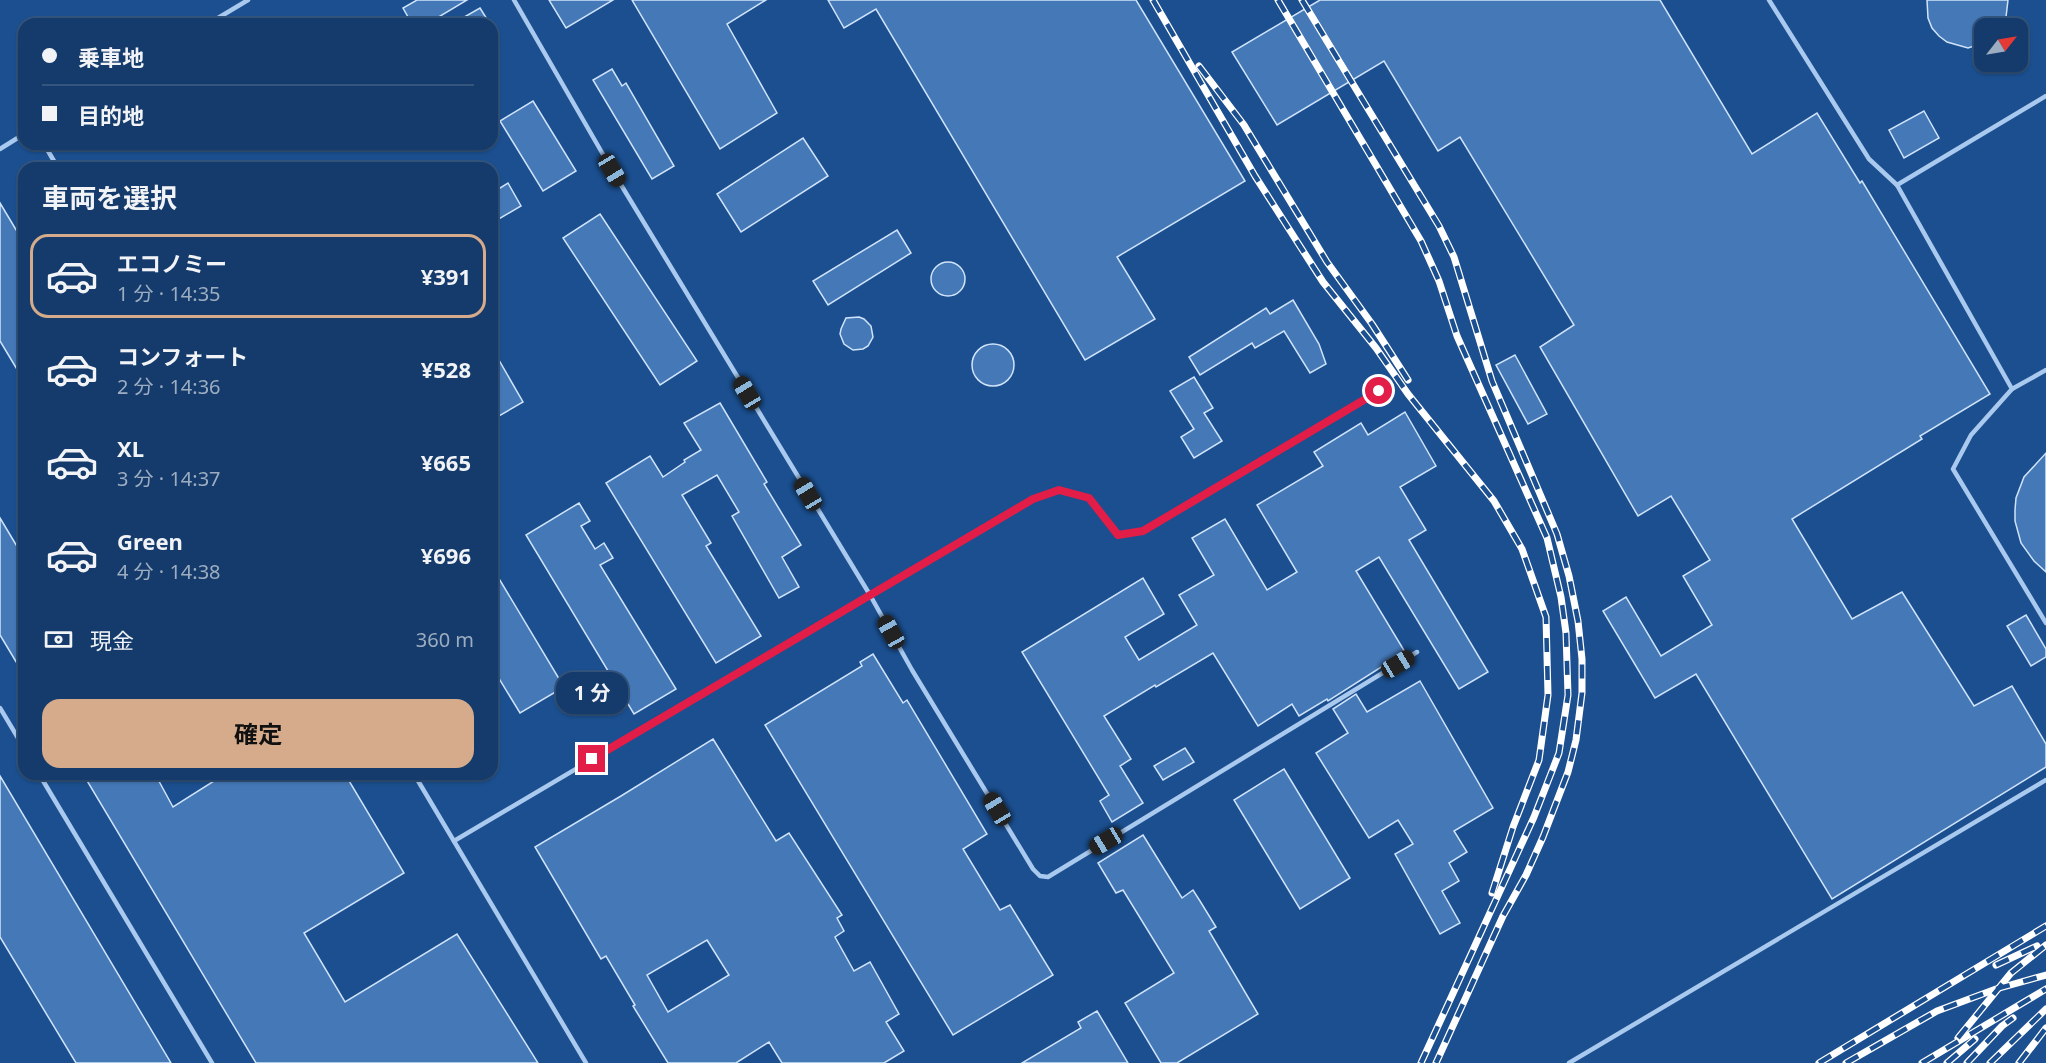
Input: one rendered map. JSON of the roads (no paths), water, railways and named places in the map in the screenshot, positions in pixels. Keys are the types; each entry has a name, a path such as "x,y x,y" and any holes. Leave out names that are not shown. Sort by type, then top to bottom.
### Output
{"lane":[{"path":"218,18 248,0"},
{"path":"514,0 612,170 870,595 918,680 1033,869 1040,876 1048,877 1417,652"},
{"path":"1769,0 1869,159 1897,185 2012,389"},
{"path":"1897,185 2046,96"},
{"path":"0,148 18,138"},
{"path":"2046,370 2012,389 1971,435 1953,469 2046,623"},
{"path":"454,841 1033,499 1059,490 1089,498 1118,535 1143,531 1379,391"},
{"path":"0,708 18,738"},
{"path":"43,780 212,1063"},
{"path":"418,780 586,1063"},
{"path":"1569,1063 2046,780"}],"railway":[{"path":"1153,0 1255,176 1323,282 1376,348 1408,394 1494,501 1522,549 1546,617 1548,695 1539,760 1513,827 1492,893"},
{"path":"1278,0 1421,241 1439,281 1457,336 1547,538 1561,597 1566,633 1568,695 1559,753 1534,817 1421,1063"},
{"path":"1302,0 1439,226 1454,257 1492,381 1557,534 1569,576 1578,621 1582,659 1582,693 1576,740 1568,772 1526,875 1503,916 1436,1063"},
{"path":"1199,66 1244,125 1327,262 1372,324 1408,380"},
{"path":"1819,1063 2046,926"},
{"path":"1958,1038 2011,973 2046,945"},
{"path":"1996,965 2037,946"},
{"path":"1846,1063 1937,1011 1996,989 2046,975"},
{"path":"1922,1063 2046,989"},
{"path":"1990,1063 2046,1009"},
{"path":"1967,1063 2002,1026 2013,1018"},
{"path":"2019,1063 2046,1028"},
{"path":"1947,1063 1975,1039"}]}
